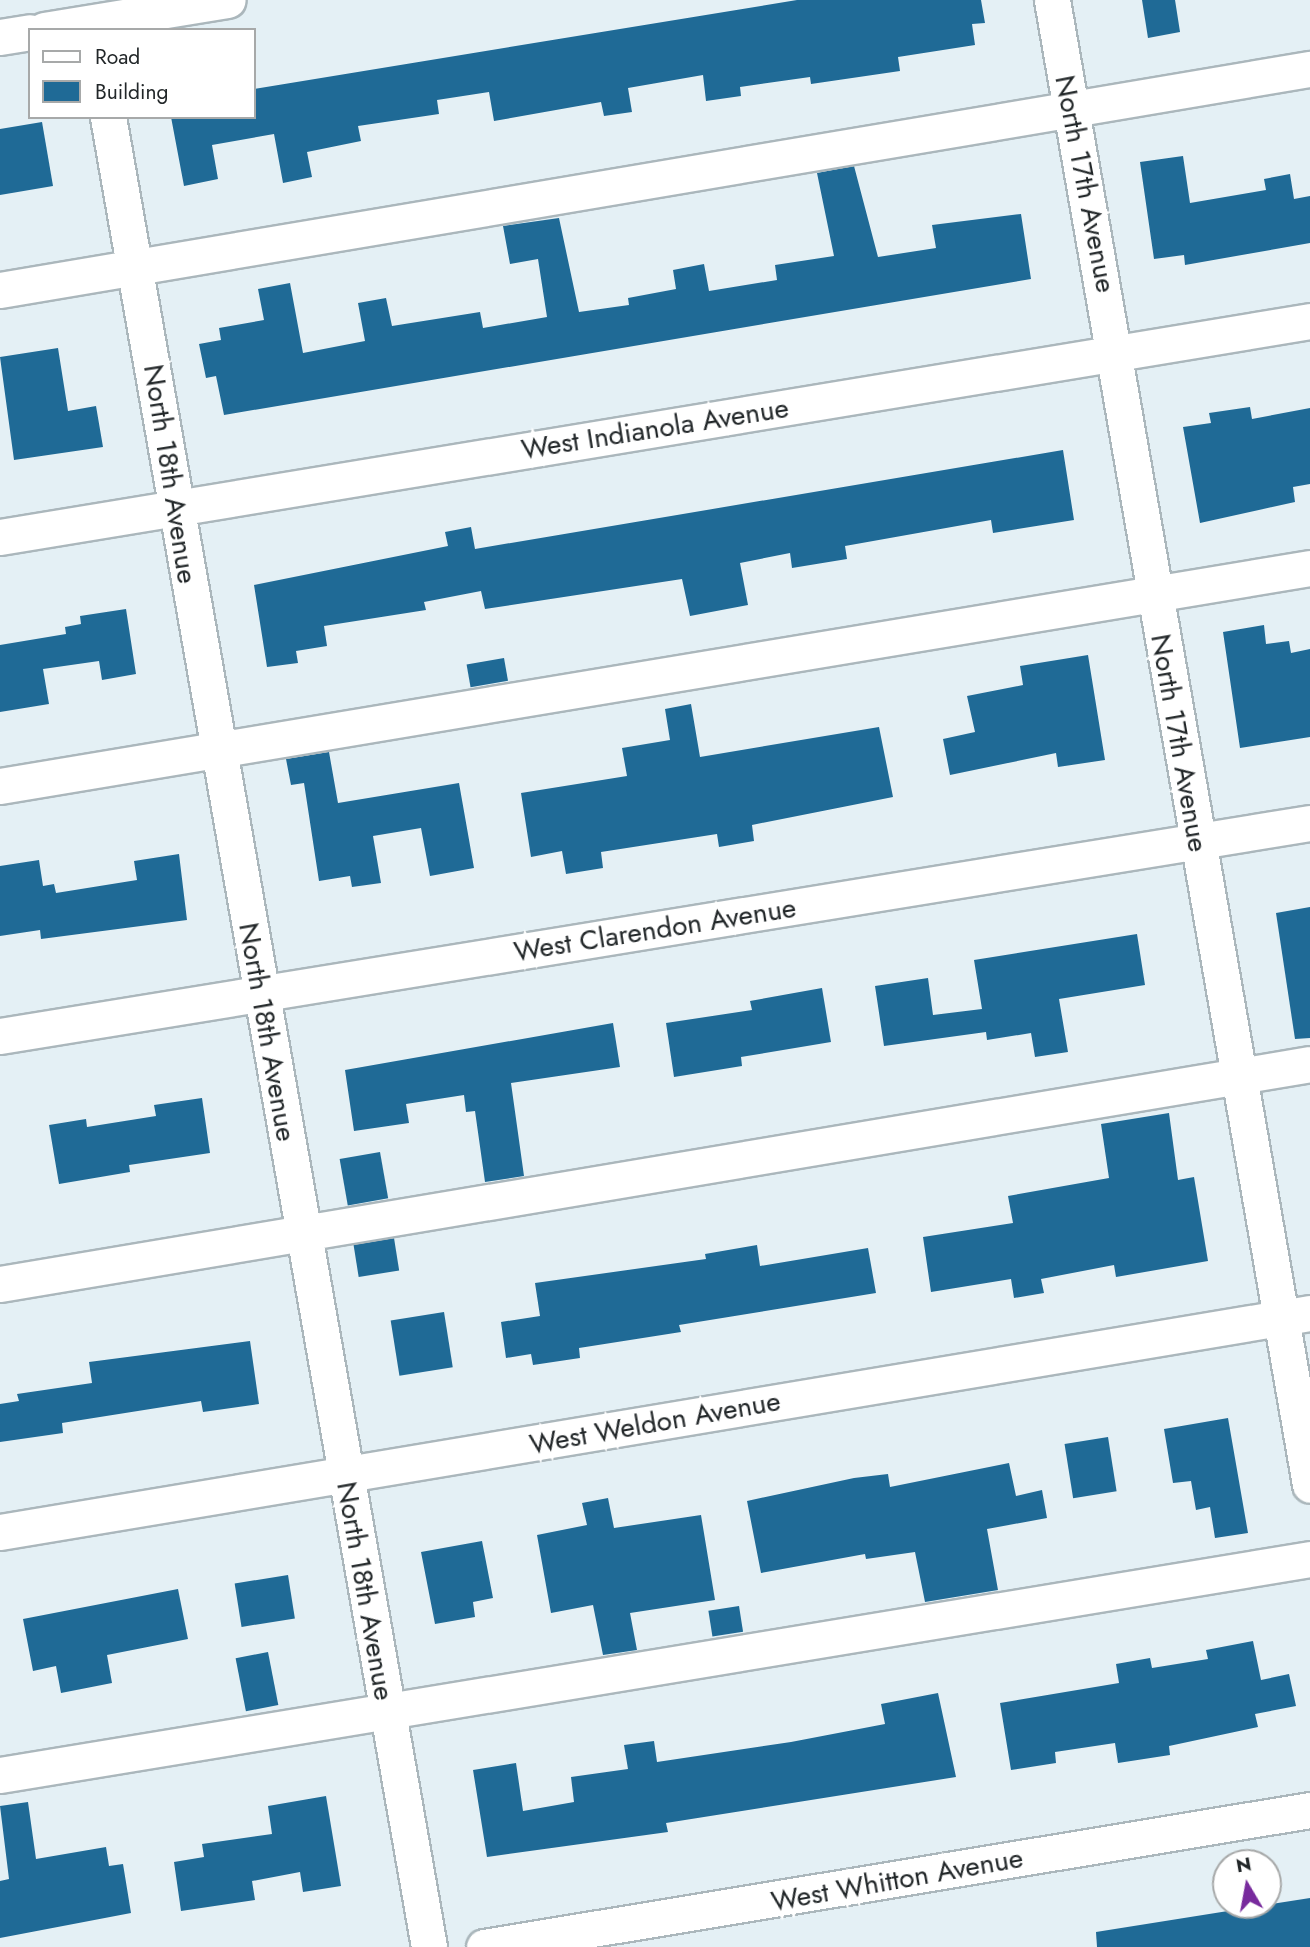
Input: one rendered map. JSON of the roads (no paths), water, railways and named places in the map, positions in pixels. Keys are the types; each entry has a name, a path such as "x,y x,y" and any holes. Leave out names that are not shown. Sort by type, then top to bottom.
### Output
{"street":[{"path":"51,28 91,17 228,0"},
{"name":"North 17th Avenue","path":"1052,0 1116,352 1154,595 1237,1076 1296,1315 1310,1485"},
{"path":"0,37 28,32"},
{"path":"0,290 1070,107 1310,69"},
{"name":"North 18th Avenue","path":"108,119 174,509 429,1947"},
{"name":"West Indianola Avenue","path":"0,537 1310,320"},
{"path":"0,786 1310,568"},
{"name":"West Clarendon Avenue","path":"0,1037 1310,823"},
{"path":"0,1284 1310,1064"},
{"name":"West Weldon Avenue","path":"0,1532 1296,1315"},
{"path":"0,1775 387,1714 1310,1559"},
{"name":"West Whitton Avenue","path":"484,1947 1310,1810"}]}
